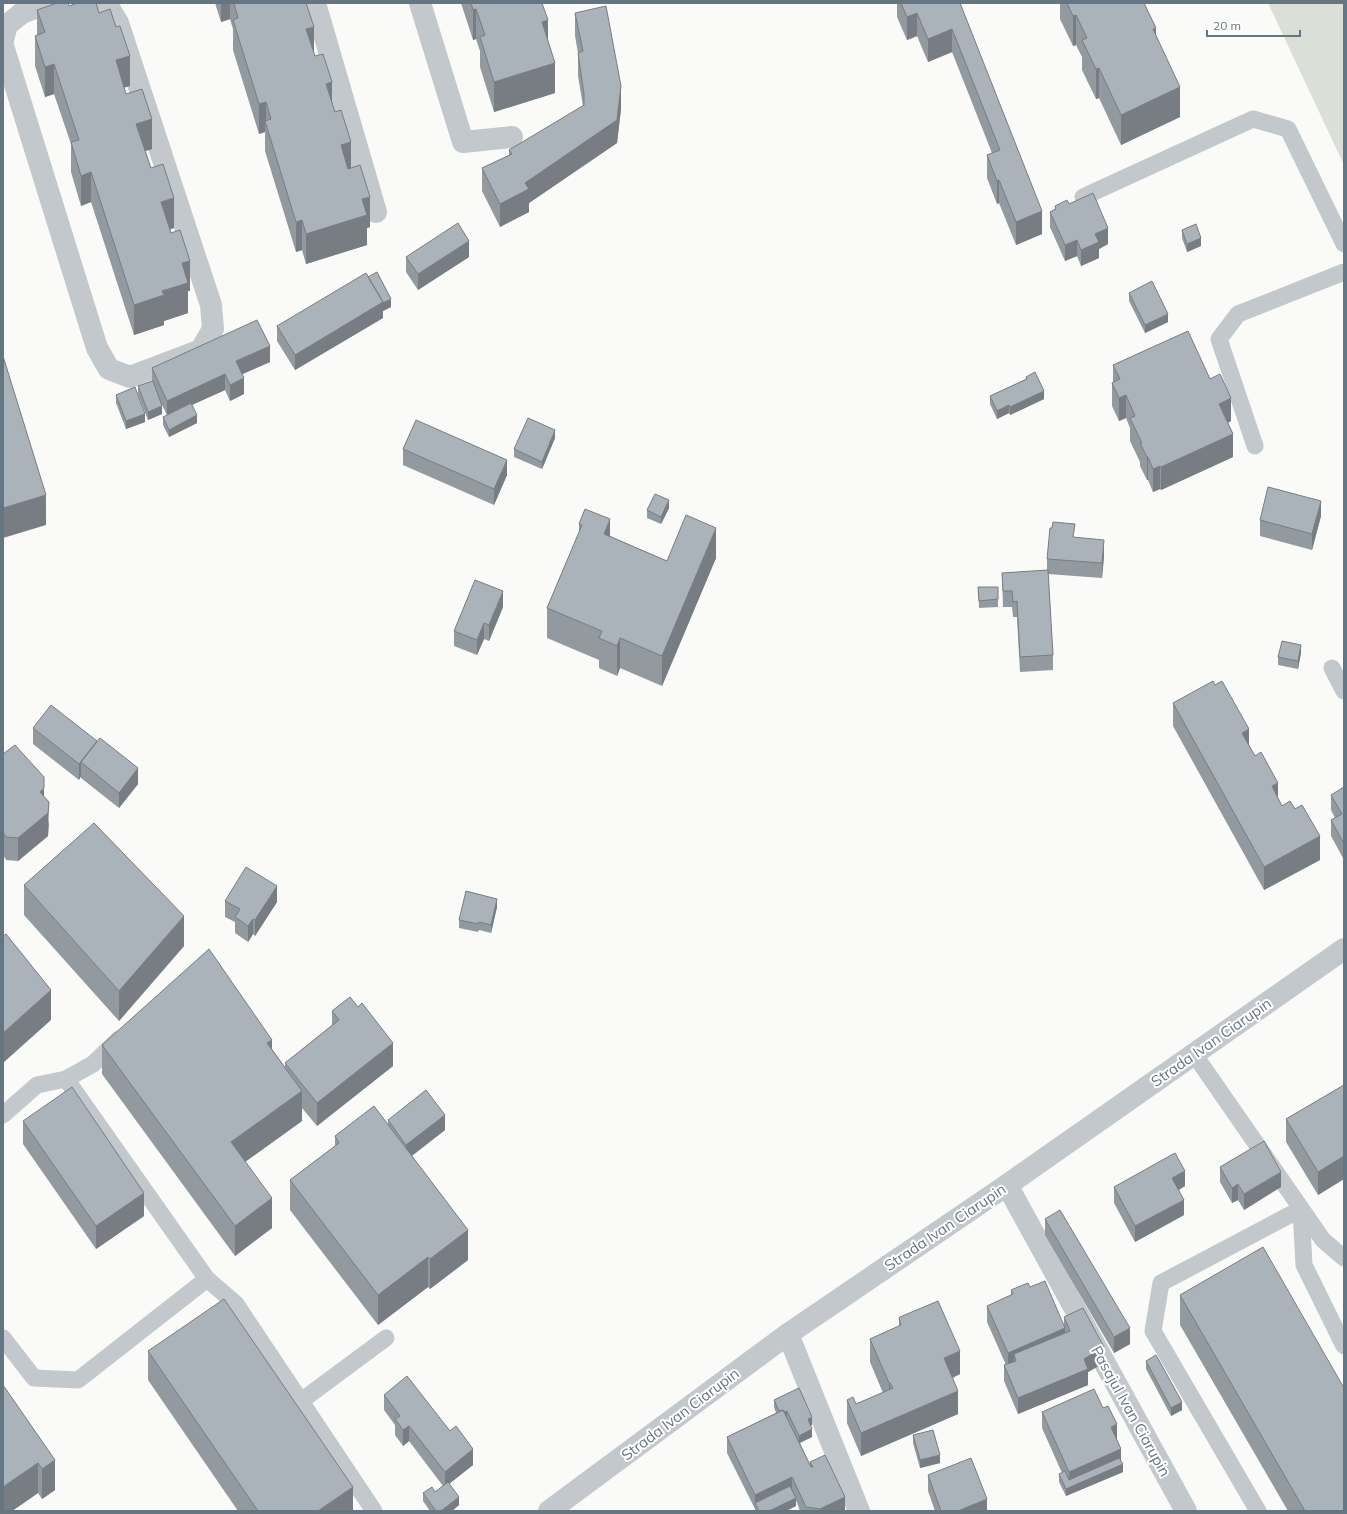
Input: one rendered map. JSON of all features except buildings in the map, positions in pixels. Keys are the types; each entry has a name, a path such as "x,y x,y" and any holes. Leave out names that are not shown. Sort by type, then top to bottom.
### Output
{"street":[{"path":"4,28 22,13 48,3"},
{"path":"3,46 97,348 109,370 130,377 201,350 213,329 211,305 118,23 106,3"},
{"path":"315,3 376,212"},
{"path":"420,3 464,142 512,137"},
{"name":"Strada Ivan Ciarupin","path":"553,1510 788,1334 1007,1185 1344,949"},
{"name":"Pasajul Ivan Ciarupin","path":"1007,1185 1186,1511"},
{"path":"788,1334 859,1511"}],"lane":[{"path":"1083,197 1253,119 1288,129 1344,244"},
{"path":"1255,446 1219,339 1238,314 1344,272"},
{"path":"1332,668 1344,691"},
{"path":"3,1115 37,1086 66,1080 94,1064 132,1026"},
{"path":"1194,1054 1323,1240 1344,1258"},
{"path":"66,1080 208,1279 236,1304 374,1511"},
{"path":"1301,1209 1304,1265 1344,1346"},
{"path":"1258,1511 1153,1331 1161,1283 1301,1209"},
{"path":"3,1338 34,1378 78,1380 208,1279"},
{"path":"301,1401 386,1338"}],"shaded area":[{"path":"1268,3 1344,3 1344,165"}]}
